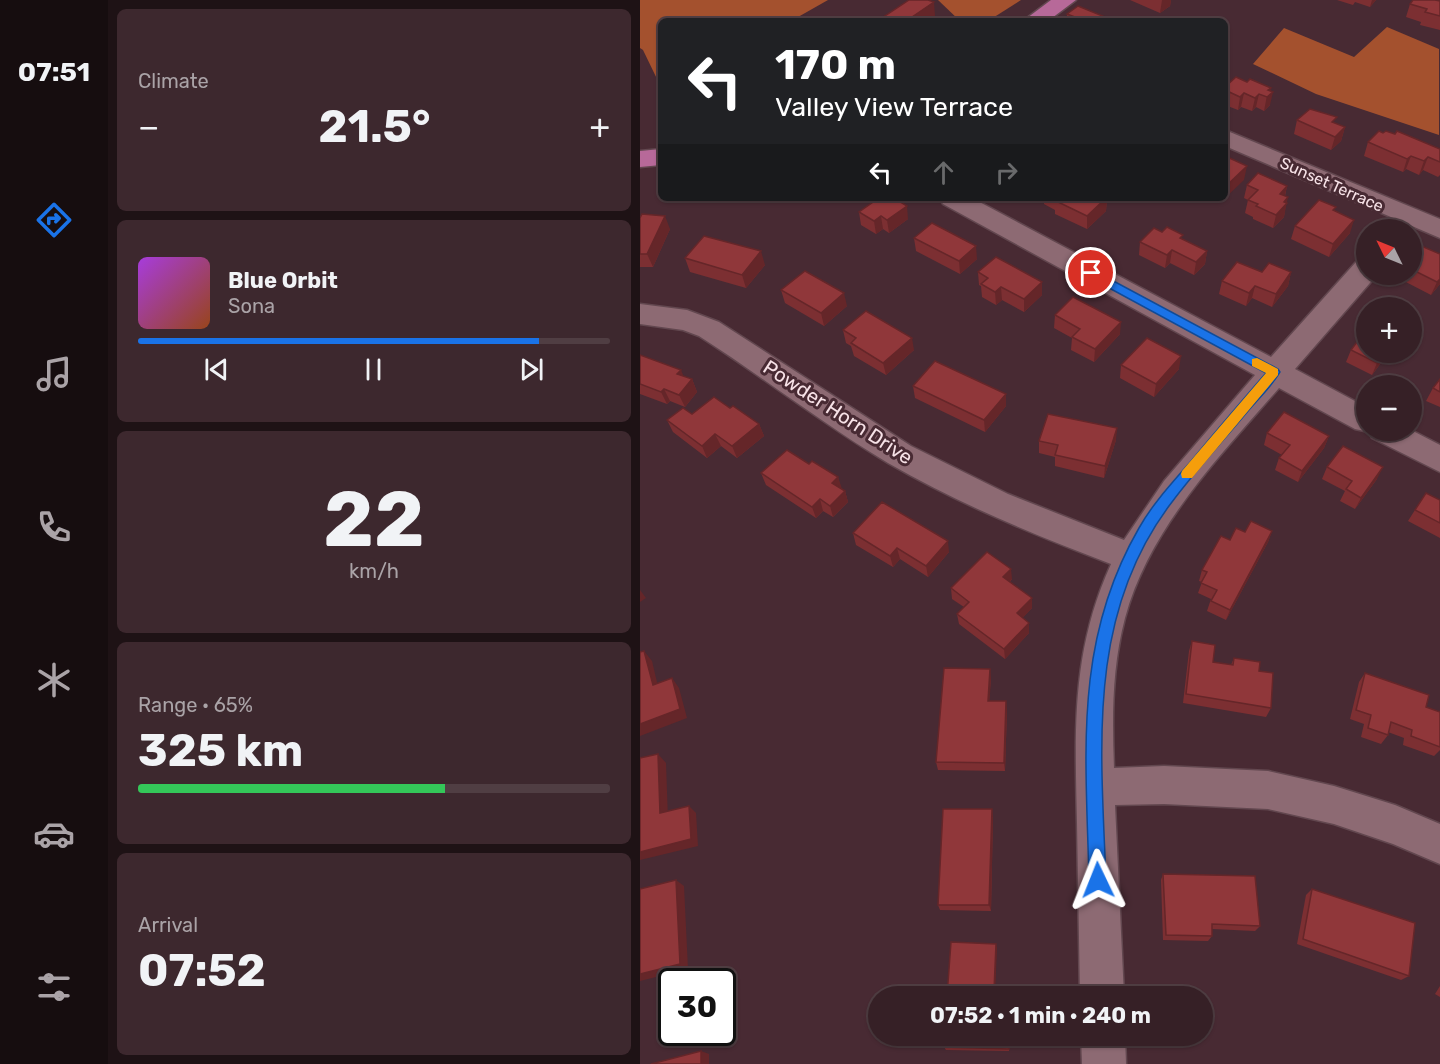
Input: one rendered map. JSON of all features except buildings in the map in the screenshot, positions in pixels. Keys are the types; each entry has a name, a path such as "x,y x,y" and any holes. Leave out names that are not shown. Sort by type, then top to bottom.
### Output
{"main road":[{"path":"1038,18 1065,0"},
{"path":"640,159 658,157"}],"street":[{"name":"Sunset Terrace","path":"1228,137 1396,219"},
{"path":"958,201 1356,416"},
{"name":"Sunset Terrace","path":"1422,226 1440,229"},
{"path":"1102,986 1093,727 1097,669 1108,617 1131,557 1144,532 1167,498 1356,280"},
{"name":"Powder Horn Drive","path":"640,314 687,320 709,329 870,436 934,472 1036,519 1131,557"},
{"path":"1405,441 1440,460"},
{"path":"1095,787 1164,785 1268,790 1334,805 1395,825 1440,844"},
{"path":"1103,1046 1104,1064"}],"shaded area":[{"path":"640,0 828,0 796,18 658,18 658,81 640,48"},
{"path":"938,0 1021,0 993,18 957,18"},
{"path":"1387,27 1439,49 1439,135 1316,94 1253,64 1284,28 1354,57"}],"slow traffic":[{"path":"1187,474 1274,372 1257,362"}],"route":[{"path":"1091,273 1274,372 1167,498 1144,532 1118,586 1108,617 1097,669 1093,727 1098,880"}]}
